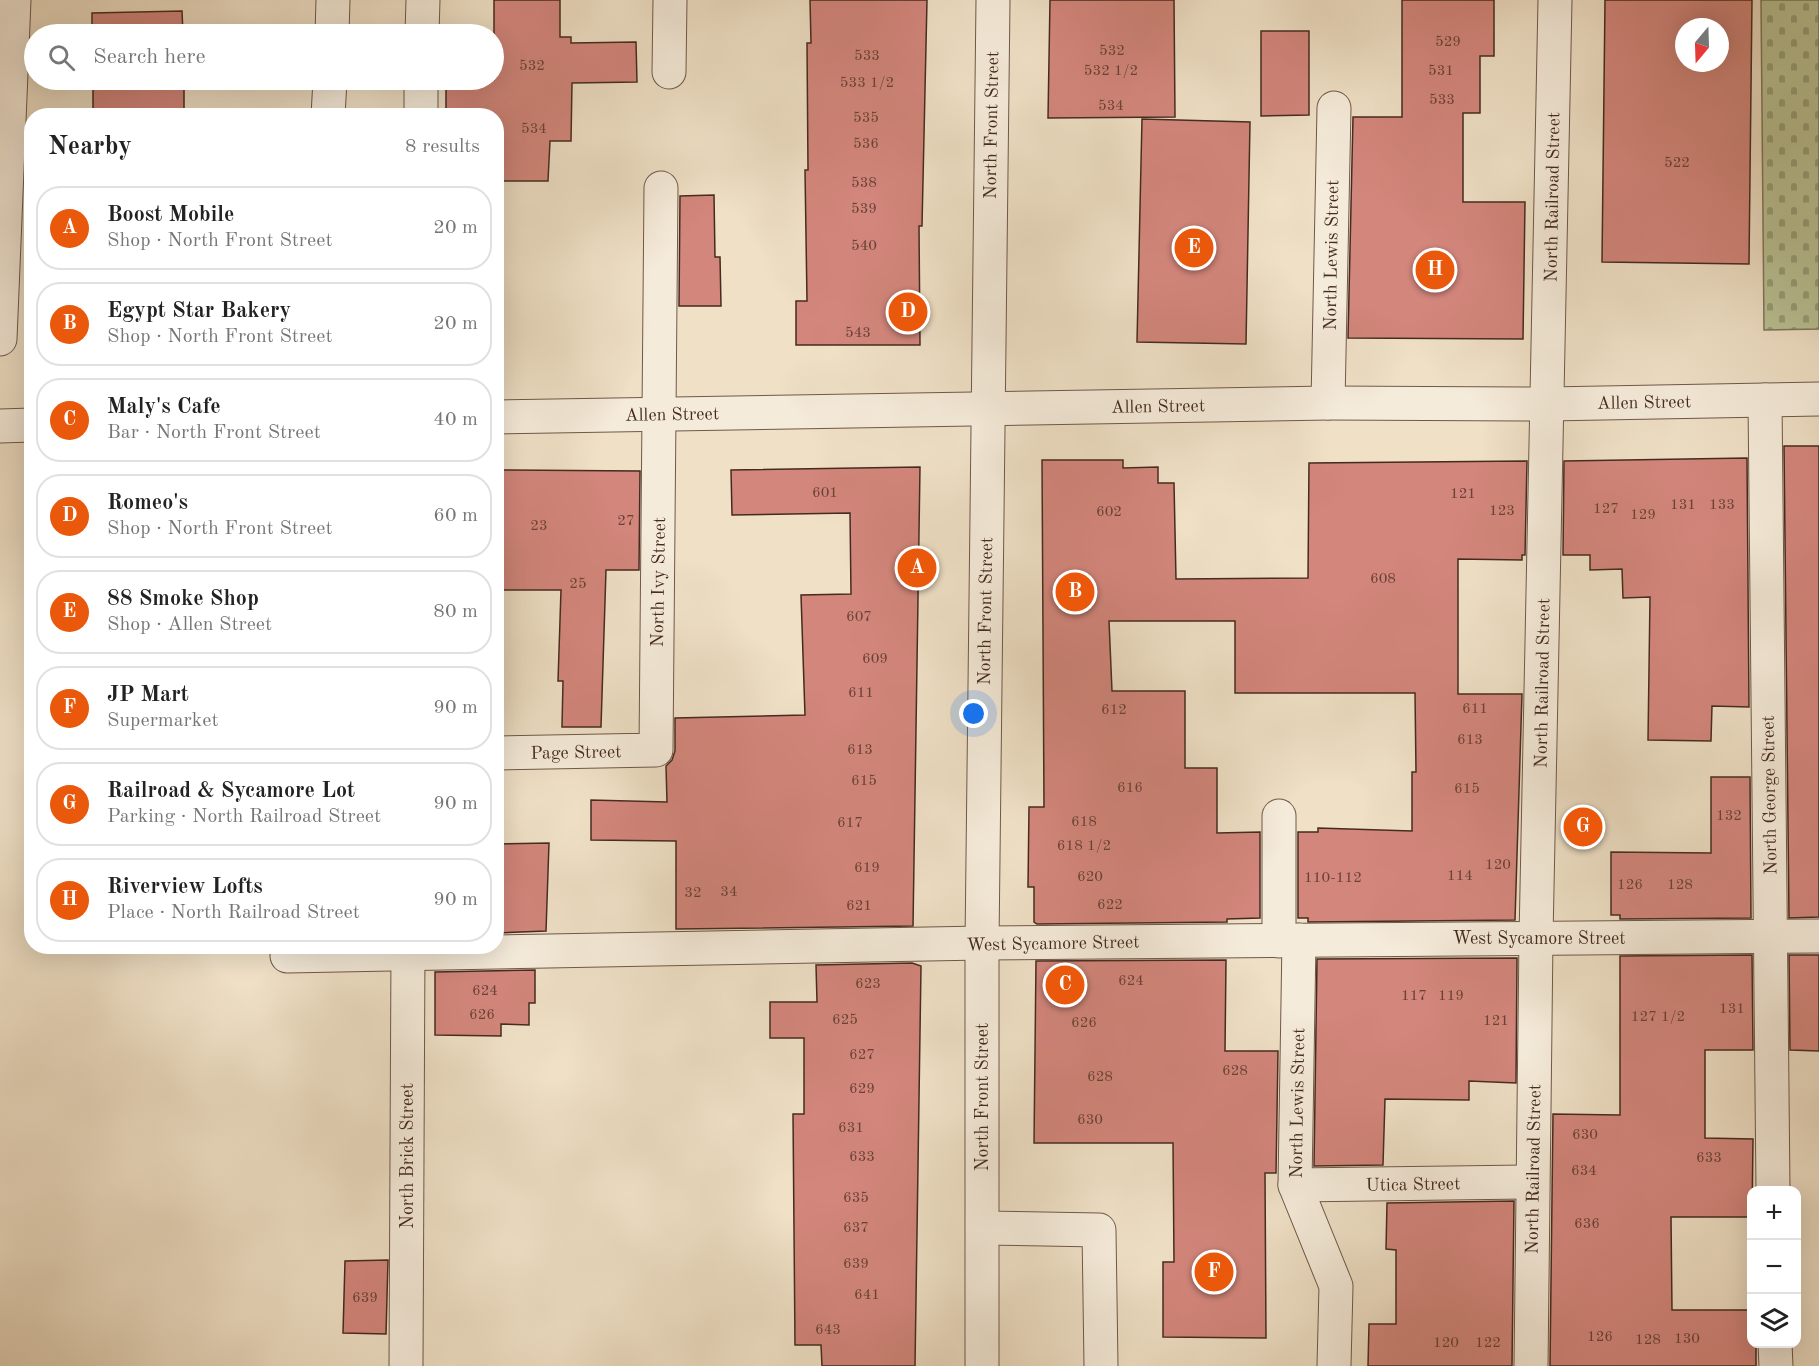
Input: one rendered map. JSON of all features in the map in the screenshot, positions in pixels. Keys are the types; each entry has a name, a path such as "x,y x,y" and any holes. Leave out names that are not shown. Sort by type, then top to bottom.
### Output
{"street":[{"path":"0,339 14,0"},
{"path":"332,24 333,0"},
{"path":"422,24 423,0"},
{"path":"669,72 670,0"},
{"name":"North Front Street","path":"982,1366 982,943 993,0"},
{"name":"North Railroad Street","path":"1531,1366 1536,938 1555,0"},
{"path":"328,108 329,90"},
{"path":"421,108 422,90"},
{"name":"North Lewis Street","path":"1328,403 1334,108"},
{"name":"North Ivy Street","path":"656,750 661,188"},
{"name":"Allen Street","path":"504,417 1328,403 1548,404 1819,399"},
{"name":"North George Street","path":"1765,400 1773,1186"},
{"path":"0,426 24,425"},
{"name":"Page Street","path":"504,753 656,750"},
{"name":"North Lewis Street","path":"1279,816 1289,940 1295,1185 1336,1286 1334,1366"},
{"name":"West Sycamore Street","path":"504,949 1819,936"},
{"name":"West Sycamore Street","path":"287,956 327,954"},
{"name":"North Brick Street","path":"405,1366 408,954"},
{"name":"Utica Street","path":"1295,1185 1532,1182"},
{"path":"983,1228 1099,1230 1101,1366"},
{"path":"1776,1348 1776,1366"}],"green space":[{"path":"1761,0 1819,0 1819,329 1764,330"}],"building":[{"path":"494,0 560,0 560,37 571,37 571,43 636,42 637,82 572,83 571,141 550,141 548,181 504,181 504,108 446,108 446,90 504,90 504,24 494,24"},
{"path":"810,0 927,0 922,226 919,226 920,345 796,345 796,301 807,301 805,170 808,170 807,43 811,43"},
{"path":"1050,0 1174,0 1175,117 1048,118"},
{"path":"1402,0 1494,0 1494,56 1480,56 1480,113 1463,113 1463,202 1525,202 1523,339 1348,338 1353,117 1402,117"},
{"path":"1605,0 1752,0 1749,264 1602,262"},
{"path":"182,11 183,24 92,24 92,13"},
{"path":"1261,31 1309,31 1309,115 1261,116"},
{"path":"93,90 184,90 184,108 93,108"},
{"path":"1142,119 1250,122 1246,344 1137,342"},
{"path":"714,195 715,257 720,257 721,306 679,306 680,196"},
{"path":"1784,446 1819,446 1819,917 1789,918"},
{"path":"1747,458 1749,707 1712,706 1711,741 1648,740 1650,597 1623,598 1622,569 1590,570 1590,555 1563,555 1564,461"},
{"path":"1042,460 1123,460 1123,468 1158,467 1158,483 1174,483 1176,579 1308,578 1309,463 1527,461 1525,555 1522,555 1522,560 1458,559 1458,694 1522,694 1515,920 1308,922 1308,918 1298,918 1298,832 1318,832 1318,828 1412,831 1412,772 1416,772 1415,693 1235,693 1235,621 1109,621 1112,691 1185,691 1185,768 1217,768 1217,833 1260,832 1260,918 1227,919 1227,922 1037,924 1034,922 1034,887 1028,887 1029,807 1044,807"},
{"path":"920,467 913,926 676,929 676,841 591,840 591,800 667,802 666,766 672,760 675,751 675,718 805,715 801,595 851,594 850,513 732,515 731,470"},
{"path":"504,470 640,471 639,570 606,570 601,727 562,727 563,681 558,681 561,590 504,590"},
{"path":"1711,777 1750,777 1751,918 1620,919 1620,915 1611,915 1611,852 1711,853"},
{"path":"549,843 546,931 504,933 504,844"},
{"path":"1752,955 1753,1050 1705,1050 1705,1138 1753,1139 1752,1186 1747,1186 1747,1217 1671,1217 1672,1310 1747,1310 1747,1348 1756,1348 1756,1366 1550,1366 1553,1114 1620,1115 1620,956"},
{"path":"1789,955 1819,955 1819,1051 1790,1050"},
{"path":"1517,958 1516,1083 1469,1081 1469,1100 1385,1099 1383,1165 1314,1166 1317,959"},
{"path":"1226,960 1225,1051 1278,1051 1276,1173 1265,1173 1266,1338 1163,1337 1163,1262 1174,1262 1173,1143 1034,1143 1036,961"},
{"path":"912,963 921,966 915,1366 822,1366 821,1345 795,1345 793,1114 804,1114 804,1038 770,1038 770,1002 817,1002 816,965"},
{"path":"535,970 535,1003 529,1003 529,1025 501,1024 501,1036 435,1035 435,972"},
{"path":"1514,1201 1512,1366 1368,1366 1369,1324 1396,1324 1396,1250 1386,1249 1387,1203"},
{"path":"388,1260 386,1334 343,1333 345,1261"}],"place":[{"name":"88 Smoke Shop","path":"1194,248"},
{"name":"Riverview Lofts","path":"1435,270"},
{"name":"Romeo's","path":"908,312"},
{"name":"Boost Mobile","path":"917,568"},
{"name":"Egypt Star Bakery","path":"1075,592"},
{"name":"Railroad & Sycamore Lot","path":"1583,827"},
{"name":"Maly's Cafe","path":"1065,985"},
{"name":"JP Mart","path":"1214,1272"}]}
